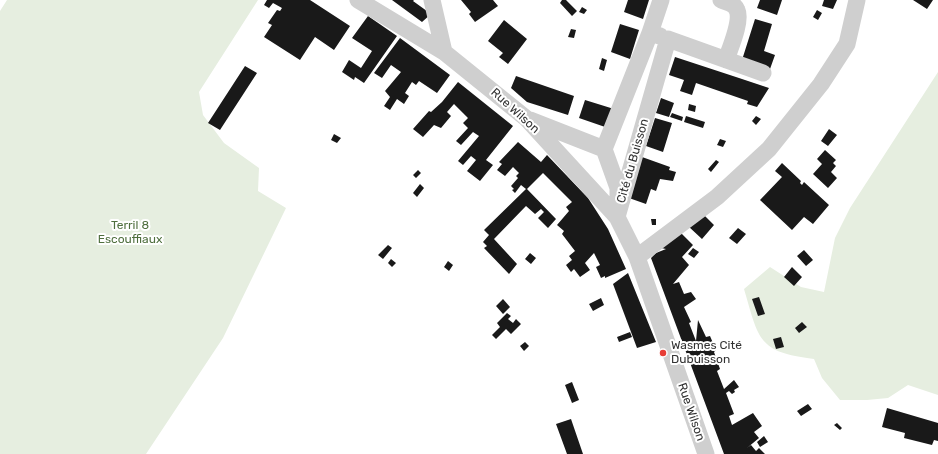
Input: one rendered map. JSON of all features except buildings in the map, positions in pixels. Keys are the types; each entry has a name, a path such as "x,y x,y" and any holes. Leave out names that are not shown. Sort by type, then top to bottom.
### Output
{"street":[{"name":"Rue Wilson","path":"358,0 444,52 527,119 617,216 637,257 706,454"},
{"path":"432,0 444,52"},
{"path":"527,119 604,149 650,33 661,0"},
{"path":"721,0 730,3 737,9 739,20"},
{"path":"726,60 746,0"},
{"path":"637,257 717,197 769,149 821,84 847,44 857,0"},
{"path":"650,33 764,73"},
{"name":"Cité du Buisson","path":"617,216 668,39"},
{"name":"Cité du Buisson","path":"604,149 618,188 617,216"}],"green space":[{"name":"Terril 8 Escouffiaux","path":"7,0 258,0 199,92 203,115 224,143 259,168 258,191 286,208 223,338 146,454 0,454 0,11"},
{"path":"938,72 938,395 908,385 888,398 840,400 822,378 814,359 782,352 771,347 764,340 758,332 753,320 744,289 770,267 801,287 824,292 835,238 850,208"}],"place":[{"name":"Wasmes Cité Dubuisson","path":"663,353"}]}
